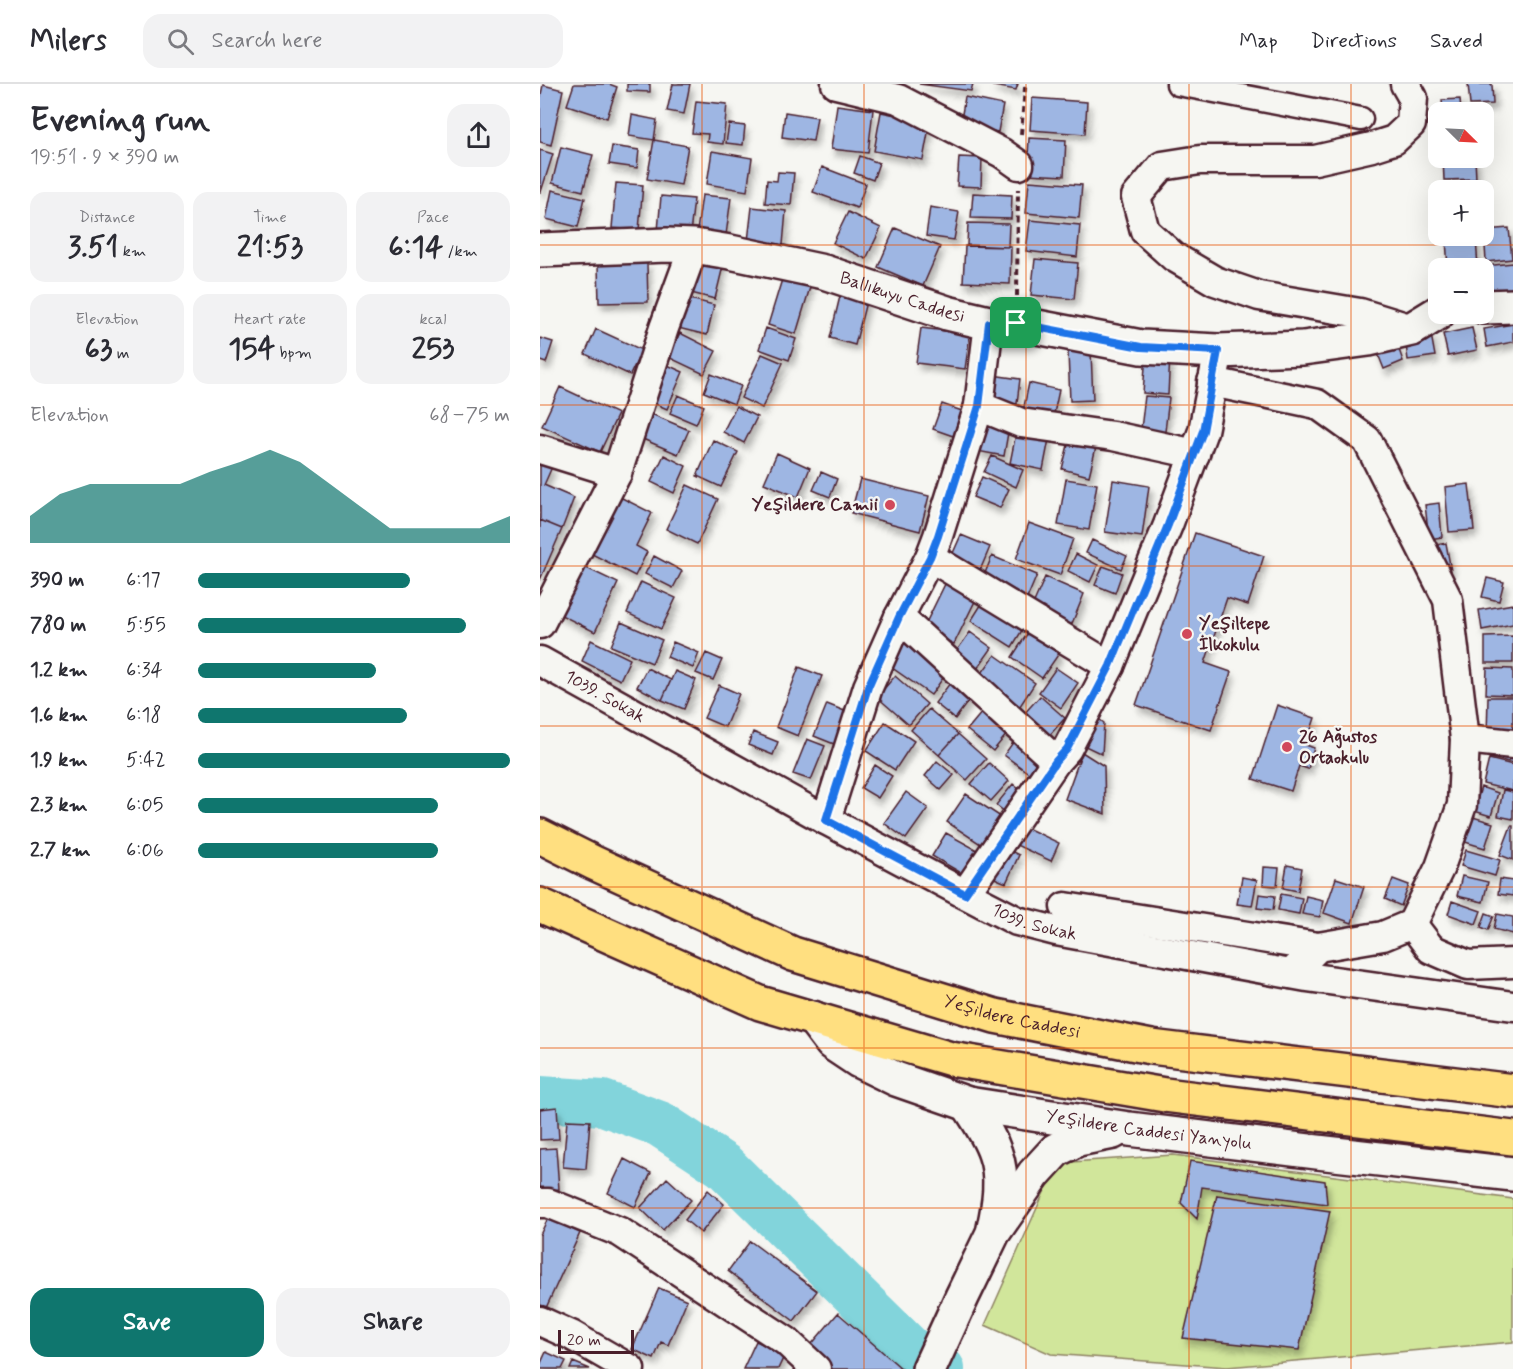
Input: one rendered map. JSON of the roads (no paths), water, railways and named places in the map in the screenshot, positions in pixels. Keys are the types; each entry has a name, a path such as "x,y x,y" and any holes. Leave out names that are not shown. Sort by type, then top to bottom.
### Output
{"highway":[{"name":"Yeşildere Caddesi","path":"540,836 594,864 793,954 995,1016 1151,1047 1513,1091"},
{"path":"540,904 760,1003 951,1059 1165,1095 1513,1138"}],"main road":[{"name":"Ballıkuyu Caddesi","path":"540,250 667,245 694,246 730,252 824,272 948,313 1141,347 1215,366 1303,348 1369,339 1425,321"},
{"path":"1494,307 1513,306"},
{"name":"Yeşildere Caddesi Yanyolu","path":"813,1018 832,1043 859,1061 896,1079 968,1104 1129,1129 1513,1174"},
{"path":"968,1104 986,1133 996,1155 1000,1179 993,1233"},
{"path":"929,1369 993,1233 1034,1174 1056,1150 1078,1139 1129,1129"}],"street":[{"path":"836,84 898,99 1002,153 1019,165"},
{"path":"1178,84 1361,119"},
{"path":"1405,84 1413,98 1412,124 1394,140 1315,160 1200,160 1162,165 1136,197 1145,231 1174,257 1215,281 1259,296 1425,321"},
{"path":"540,624 617,472 664,327 694,246"},
{"path":"826,820 868,687 938,536 1003,323"},
{"path":"965,894 1056,761 1067,749 1110,666 1195,454 1203,431 1215,366 1317,404 1367,440 1448,600 1465,739 1462,805 1440,867 1412,924 1383,936 1318,948 1065,907"},
{"path":"979,406 1021,423 1113,436 1195,454"},
{"path":"540,449 617,472"},
{"path":"930,557 1110,666"},
{"path":"899,617 1056,761"},
{"name":"1039. Sokak","path":"540,661 826,820 1017,921 1056,931 1291,974 1513,1006"},
{"path":"1465,739 1513,744"},
{"path":"1412,924 1431,949 1468,965 1513,963"},
{"path":"1291,974 1318,948"},
{"path":"540,1203 548,1203 620,1232 786,1341 816,1369"},
{"path":"540,1321 571,1335 630,1369"}],"waterway":[{"path":"540,1099 603,1103 660,1124 724,1166 910,1349 942,1369"}],"place":[{"name":"Yeşildere Camii","path":"890,505"},
{"name":"Yeşiltepe İlkokulu","path":"1187,634"},
{"name":"26 Ağustos Ortaokulu","path":"1287,747"}]}
